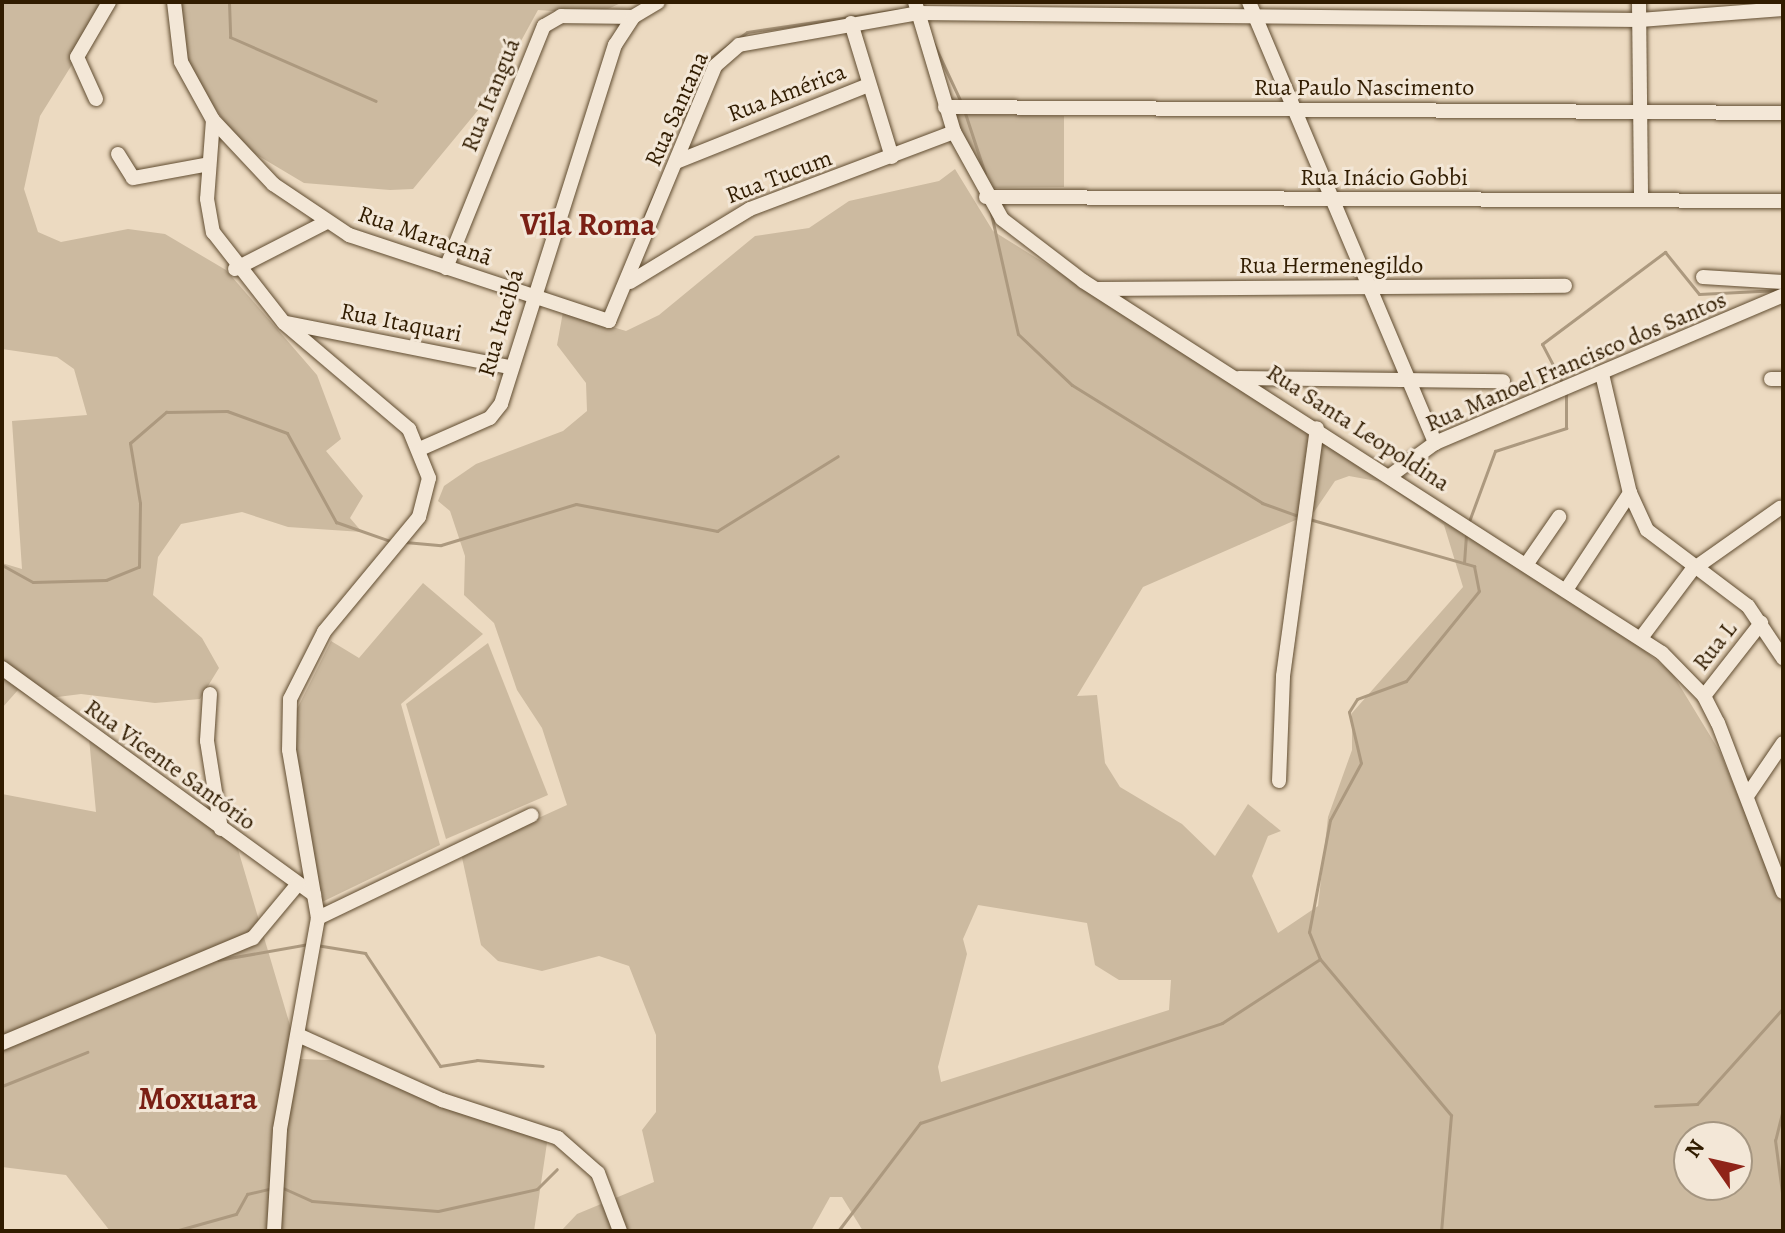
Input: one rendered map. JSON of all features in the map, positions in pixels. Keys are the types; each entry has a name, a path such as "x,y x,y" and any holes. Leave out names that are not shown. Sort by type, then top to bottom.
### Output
{"street":[{"path":"96,99 77,57 109,2"},
{"name":"Rua Itacibá","path":"422,448 496,412 531,293 615,45 633,17 658,2"},
{"path":"1249,2 1410,377 1435,443"},
{"path":"1639,2 1641,199"},
{"name":"Rua Maracanã","path":"172,3 181,62 213,120 256,169 327,222 446,268 612,320"},
{"name":"Rua Santana","path":"612,320 630,282 676,162 725,52 916,8 1255,16 1332,8 1640,20 1783,9"},
{"name":"Rua Santa Leopoldina","path":"916,8 954,132 986,197 1010,227 1097,289 1568,587 1641,638 1704,696 1747,796 1783,892"},
{"name":"Rua Itanguá","path":"446,268 544,26 561,16 633,17"},
{"path":"851,23 892,157"},
{"name":"Rua América","path":"676,162 869,85"},
{"name":"Rua Paulo Nascimento","path":"945,107 1783,113"},
{"path":"213,120 209,218 235,269 284,323 392,411 422,448 429,478 419,517 324,632 290,699 289,750 318,918 280,1130 274,1231"},
{"name":"Rua Tucum","path":"630,282 750,209 954,132"},
{"path":"118,154 133,178 209,164"},
{"name":"Rua Inácio Gobbi","path":"986,197 1783,201"},
{"path":"235,269 327,222"},
{"path":"1703,277 1782,291"},
{"name":"Rua Hermenegildo","path":"1097,289 1372,290 1565,286"},
{"name":"Rua Manoel Francisco dos Santos","path":"1390,476 1435,443 1602,374 1782,291"},
{"name":"Rua Itaquari","path":"284,323 510,367"},
{"path":"1602,374 1630,493 1653,539 1761,623 1783,658"},
{"name":"Rua Manoel Francisco dos Santos","path":"1238,378 1410,377 1503,381"},
{"path":"1279,781 1283,676 1317,428"},
{"path":"1568,587 1630,493"},
{"path":"1641,638 1692,570 1780,508"},
{"path":"1528,562 1559,517"},
{"name":"Rua L","path":"1704,696 1761,623"},
{"name":"Rua Vicente Santório","path":"2,668 314,895"},
{"path":"210,694 207,741 221,829"},
{"path":"1747,796 1783,743"},
{"path":"318,918 532,815"},
{"path":"2,1043 253,938 298,884"},
{"path":"298,1035 442,1100 558,1138 598,1173 620,1231"}],"shaded area":[{"path":"2,2 111,2 40,116 24,189 38,232 61,242 128,229 165,234 226,270 317,375 341,439 326,451 363,496 350,518 362,532 288,527 242,512 181,524 158,557 153,595 202,638 219,668 200,699 155,703 81,694 34,700 18,690 2,708 2,563 22,569 12,421 87,415 74,369 57,357 2,349"},
{"path":"180,2 623,2 597,14 538,10 493,92 413,189 390,190 304,183 242,146 192,76 178,31"},
{"path":"951,114 1064,116 1064,187 986,188"},
{"path":"955,169 993,231 1571,591 1672,673 1720,752 1783,905 1783,1231 863,1231 842,1197 830,1197 811,1231 561,1231 577,1214 654,1182 642,1130 656,1112 656,1035 629,966 599,956 542,971 498,961 481,945 461,853 567,805 542,728 517,690 494,623 464,595 465,556 450,511 438,501 444,486 476,464 563,431 587,411 586,383 557,345 563,312 626,331 659,315 755,236 809,228 849,201 939,181","holes":["1349,476 1382,482 1444,525 1463,587 1352,713 1352,750 1328,817 1318,906 1278,933 1252,876 1268,836 1281,831 1248,804 1215,856 1182,824 1120,787 1105,763 1097,695 1077,696 1143,587 1314,512 1335,481","978,905 1087,923 1095,965 1119,980 1171,980 1169,1010 941,1082 938,1067 967,954 963,939"]},
{"path":"423,583 483,634 401,704 440,845 322,902 294,753 294,715 331,641 359,658"},
{"path":"488,643 548,795 446,839 406,704"},
{"path":"89,738 237,846 300,1059 355,1061 548,1136 534,1231 110,1231 66,1175 2,1167 2,794 96,812"}],"waterway":[{"path":"229,2 230,37 376,101"},
{"path":"684,124 698,67 747,32 897,10"},
{"path":"931,38 961,102"},
{"path":"965,113 985,174"},
{"path":"645,215 658,186"},
{"path":"990,209 1018,334 1072,385 1262,503 1301,517"},
{"path":"1563,384 1542,344 1665,252 1699,294 1781,290"},
{"path":"1468,524 1495,451 1566,428 1566,390"},
{"path":"2,565 33,582 106,580 139,567 140,503 130,443 166,412 227,411 287,433 336,522 393,542"},
{"path":"405,542 441,545 576,504 717,531 838,456"},
{"path":"1309,519 1474,566 1479,591 1406,681 1357,699 1349,712 1361,763 1330,820 1309,932 1320,959 1451,1115 1441,1231"},
{"path":"1464,563 1466,532"},
{"path":"218,960 309,944"},
{"path":"316,945 365,953 440,1066 477,1060 543,1066"},
{"path":"838,1231 920,1123 1222,1023 1320,959"},
{"path":"1655,1106 1697,1104 1783,1008"},
{"path":"2,1086 87,1052"},
{"path":"1783,1109 1775,1140 1783,1200"},
{"path":"283,1188 312,1201 438,1211 537,1189 557,1169"},
{"path":"175,1231 236,1214 247,1194 272,1188"}],"district":[{"name":"Vila Roma","path":"588,224"},
{"name":"Moxuara","path":"198,1098"}]}
